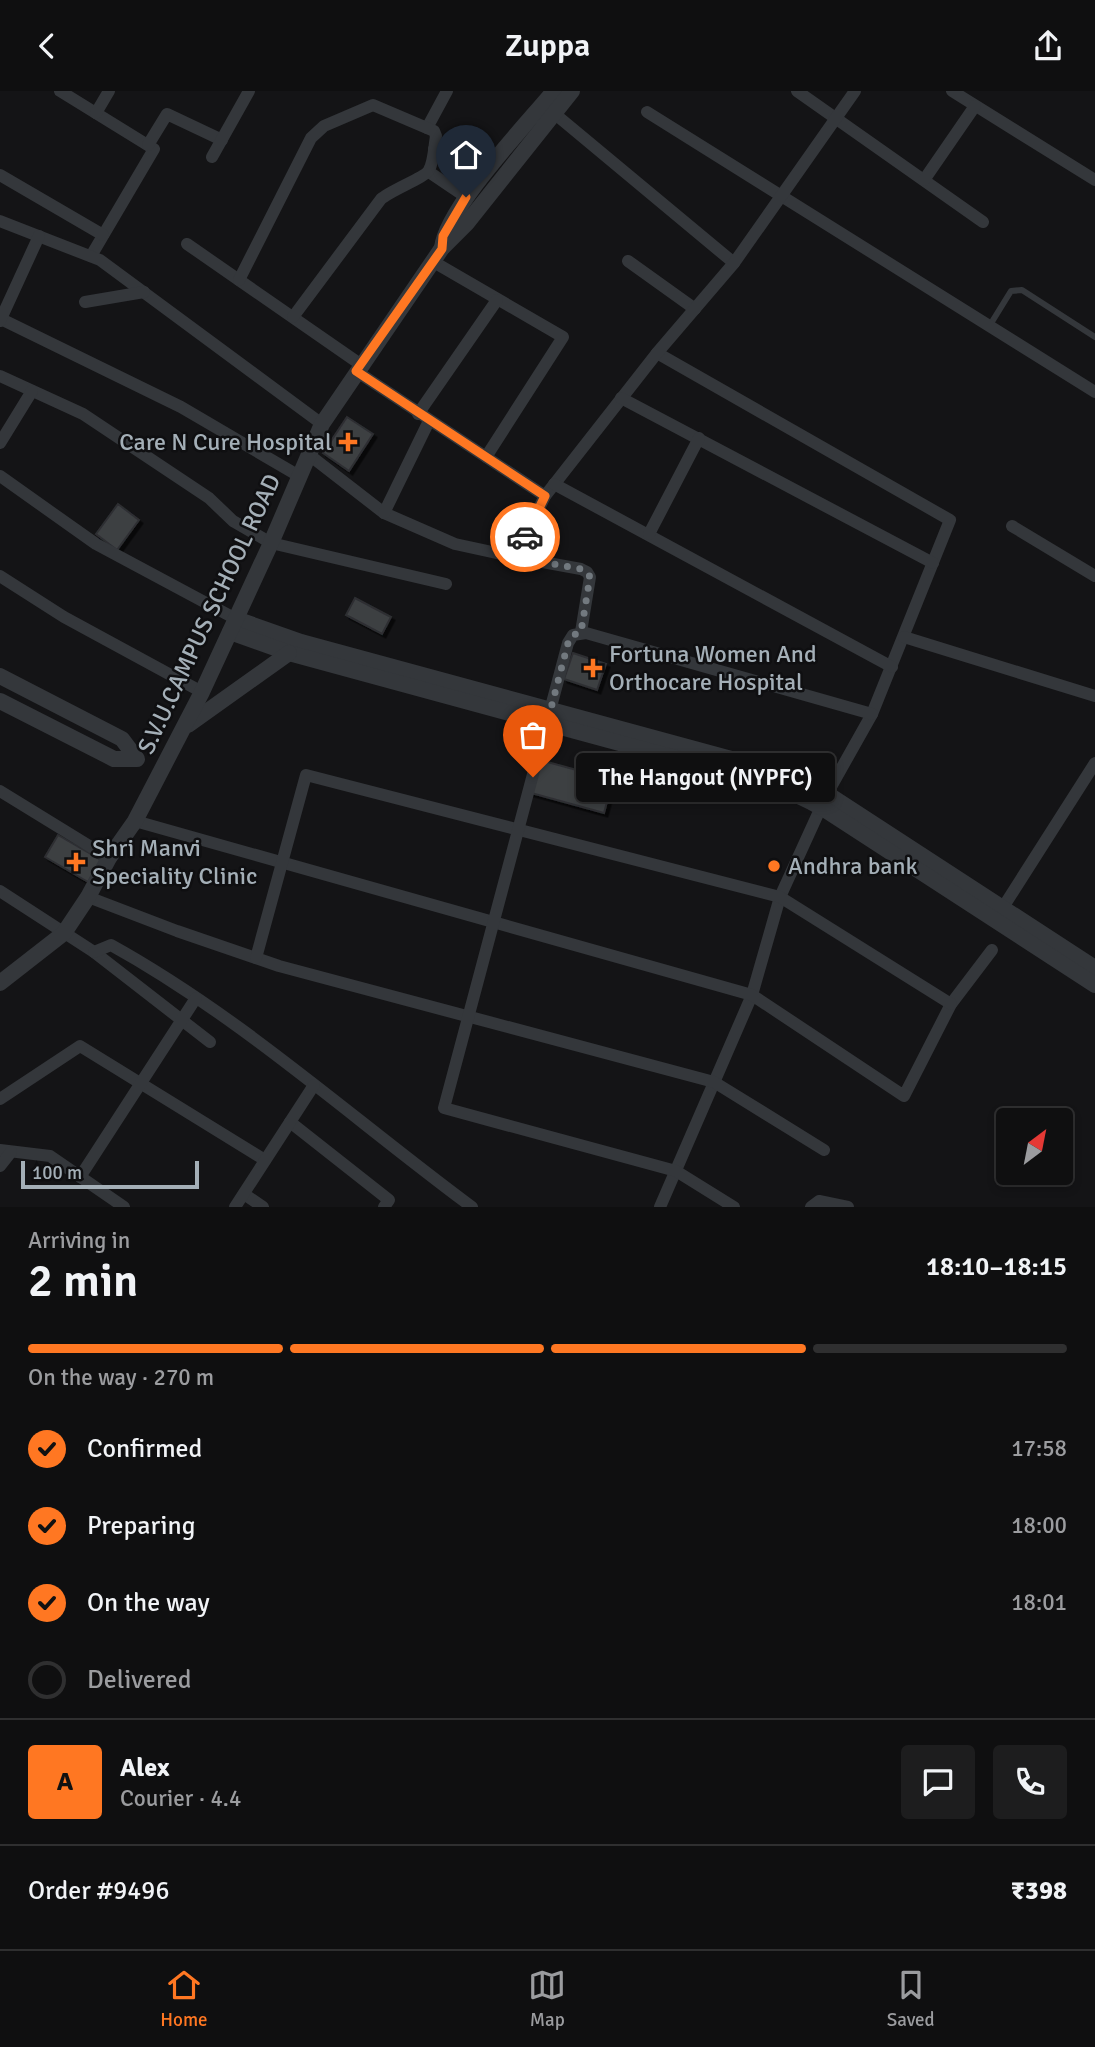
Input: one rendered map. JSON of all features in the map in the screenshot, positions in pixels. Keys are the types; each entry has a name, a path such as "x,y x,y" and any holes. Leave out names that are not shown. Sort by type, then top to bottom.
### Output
{"street":[{"path":"60,91 154,149 90,256"},
{"path":"96,113 109,91"},
{"path":"212,157 249,91"},
{"path":"428,128 447,91"},
{"name":"S.V.U.CAMPUS SCHOOL ROAD","path":"437,255 443,236 466,197 554,91"},
{"name":"S.V.U.CAMPUS SCHOOL ROAD","path":"1,981 64,933 109,858 135,821 202,692 271,543 321,424 437,255 467,223 572,91"},
{"path":"797,91 982,222"},
{"path":"515,557 545,496 657,353 734,263 855,91"},
{"path":"951,91 1095,180"},
{"path":"239,280 311,138 319,129 373,105 428,128 435,134 429,172 390,191 381,199 293,317"},
{"path":"924,180 975,106"},
{"path":"647,112 1095,392"},
{"path":"148,145 167,114 222,139"},
{"path":"555,114 734,263"},
{"path":"434,149 470,161 483,176"},
{"path":"429,172 466,197"},
{"path":"0,175 103,235"},
{"path":"0,221 100,260 321,424"},
{"path":"38,236 0,320 181,407 299,477"},
{"path":"187,244 293,317 424,417 545,496"},
{"path":"437,255 496,300 563,337 486,457"},
{"path":"628,261 695,309"},
{"path":"85,302 144,292"},
{"path":"384,513 424,417 496,300"},
{"path":"657,353 950,520 872,714 824,801 780,897 752,995 660,1207"},
{"path":"0,376 83,414 209,498 233,520 271,543 446,584"},
{"path":"0,443 32,391"},
{"path":"621,398 933,563"},
{"path":"649,534 699,438"},
{"path":"308,454 384,513 454,544 587,572 590,577 581,632"},
{"path":"0,476 96,544 233,625 289,653 549,716"},
{"path":"554,484 892,667"},
{"path":"1012,526 1095,576"},
{"path":"0,576 64,617 202,692"},
{"path":"233,625 301,642 824,801 1095,968"},
{"path":"734,1207 676,1171 444,1108 568,643 573,635 581,632 872,714"},
{"path":"904,637 1095,696"},
{"path":"183,727 289,653"},
{"path":"0,676 122,739 137,759"},
{"path":"0,701 114,759 137,759 161,771"},
{"path":"1002,909 1095,763"},
{"path":"256,958 306,775 780,897 951,1004"},
{"path":"0,791 109,858"},
{"path":"824,801 1095,985"},
{"path":"135,821 752,995 904,1096 951,1004 992,950"},
{"path":"0,891 94,952 210,1042"},
{"path":"88,897 177,932 256,958 714,1082 824,1150"},
{"path":"94,952 111,945 162,973 314,1085 472,1207"},
{"path":"80,1177 196,998"},
{"path":"0,1100 80,1046 265,1160"},
{"path":"235,1207 314,1085"},
{"path":"290,1122 388,1200 384,1207"},
{"path":"0,1166 6,1151 50,1156 124,1207"},
{"path":"244,1194 263,1207"},
{"path":"811,1207 820,1201 848,1207"}],"lane":[{"path":"990,325 1011,291 1016,289 1022,290 1095,337"}],"building":[{"path":"347,417 373,434 349,471 323,453"},
{"path":"118,504 139,520 117,550 96,534"},
{"path":"355,598 391,617 382,634 346,615"},
{"path":"573,653 606,664 597,690 564,679"},
{"path":"533,758 613,780 604,813 524,791"},
{"path":"58,835 101,860 88,882 45,857"}],"way so far":[{"path":"525,537 515,557 581,569 590,577 581,632 573,635 568,643 533,777"}],"place":[{"name":"Care N Cure Hospital","path":"348,442"},
{"name":"Fortuna Women And Orthocare Hospital","path":"593,668"},
{"name":"The Hangout (NYPFC)","path":"533,777"},
{"name":"Shri Manvi Speciality Clinic","path":"76,862"},
{"name":"Andhra bank","path":"774,866"}],"route":[{"path":"466,197 443,236 442,249 356,371 545,496 525,537"}]}
